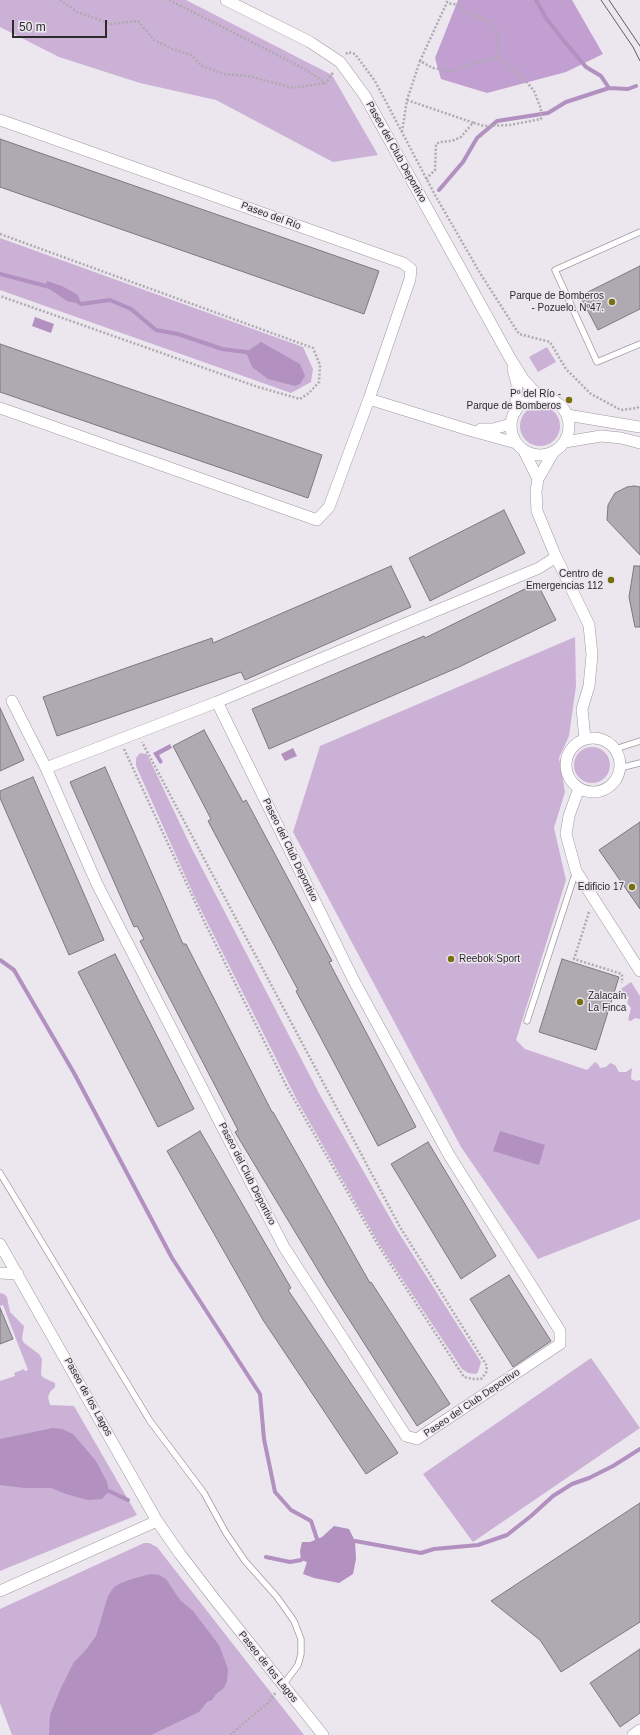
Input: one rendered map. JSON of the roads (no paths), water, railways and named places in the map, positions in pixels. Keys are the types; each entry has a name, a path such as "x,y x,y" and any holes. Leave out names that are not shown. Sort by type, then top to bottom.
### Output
{"street":[{"name":"Paseo del Club Deportivo","path":"226,0 310,42 340,62 365,96 510,358 523,379 539,397"},
{"name":"Paseo del Río","path":"0,120 395,260 411,269 410,278 369,399 329,507 317,520 0,408"},
{"name":"Paseo del Club Deportivo","path":"510,358 517,384 515,412"},
{"path":"524,451 533,455 543,456 553,453 565,442 570,429 568,415 563,407 556,401 539,397 529,399 521,404 515,412 511,424 511,430 516,443 524,451 538,479"},
{"path":"369,399 516,443"},
{"path":"568,415 640,427"},
{"path":"469,430 493,429 511,424"},
{"path":"565,442 601,436 621,438 640,443"},
{"path":"553,453 538,479 536,491 537,511 556,556 589,625 592,655 588,686 582,709 586,739"},
{"path":"46,768 216,702 543,566 556,556"},
{"name":"Paseo del Club Deportivo","path":"12,701 46,768 97,884 284,1247 406,1436 417,1439 560,1344 560,1331 449,1156 354,981 216,702"},
{"path":"594,738 602,739 615,749 618,755 620,768 618,777 612,784 605,789 596,792 579,788 572,782 566,766 567,757 574,746 586,739 594,738"},
{"path":"579,788 569,816 566,834 576,871 640,971"},
{"name":"Paseo de los Lagos","path":"0,1244 157,1520 189,1566 322,1735"},
{"path":"0,1273 18,1274"},
{"path":"0,1592 157,1520"},
{"path":"632,1735 640,1730"}],"lane":[{"path":"640,232 555,270 597,362 640,344"},
{"path":"615,749 640,741"},
{"path":"620,768 640,763"},
{"path":"527,1021 576,871"},
{"path":"0,1173 150,1420 204,1492 226,1533 245,1561 277,1597 294,1621 301,1639 301,1654 298,1665 283,1685"}],"waterway":[{"path":"536,0 546,18 564,41 586,67 601,76 609,88 628,89 636,86"},
{"path":"439,190 463,162 477,138 497,121 548,113 566,102 609,88"},
{"path":"0,274 50,287"},
{"path":"77,301 81,304 110,300 131,309 156,330 178,334 222,349 246,352"},
{"path":"0,960 14,970 74,1073 172,1258 260,1394 264,1439 275,1492 291,1510 311,1521 317,1539"},
{"path":"355,1541 421,1553 434,1549 478,1545 507,1535 553,1496 572,1484 589,1478 613,1466 640,1449"},
{"path":"109,1491 128,1500"},
{"path":"266,1557 290,1562 301,1560"}],"tram line":[{"path":"601,0 633,47 640,61"},
{"path":"609,0 640,46"}],"place":[{"name":"Parque de Bomberos - Pozuelo. Nº47.","path":"612,302"},
{"name":"Pº del Río - Parque de Bomberos","path":"569,400"},
{"name":"Centro de Emergencias 112","path":"611,580"},
{"name":"Edificio 17","path":"632,887"},
{"name":"Reebok Sport","path":"451,959"},
{"name":"Zalacaín La Finca","path":"580,1002"}]}
